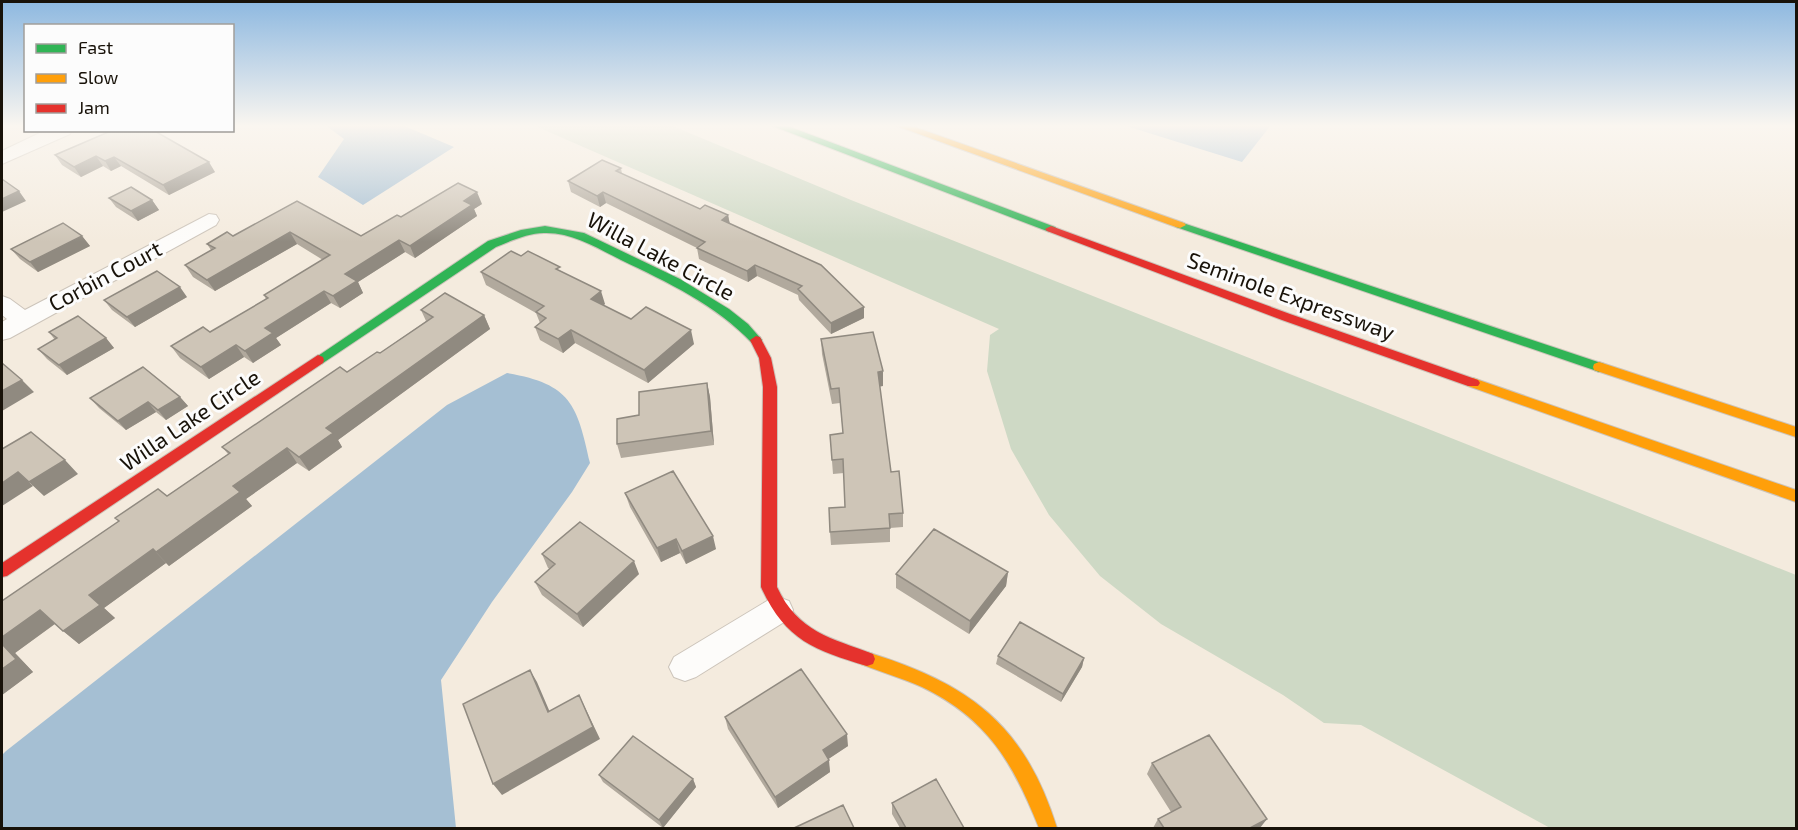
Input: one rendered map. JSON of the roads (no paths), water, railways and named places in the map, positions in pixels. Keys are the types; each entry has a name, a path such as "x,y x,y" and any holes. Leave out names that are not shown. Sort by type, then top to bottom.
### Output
{"main road":[{"name":"Seminole Expressway","path":"878,164 1286,317 1797,496"},
{"name":"Seminole Expressway","path":"1005,164 1138,212 1539,348 1797,432"},
{"name":"Willa Lake Circle","path":"2,571 492,244 520,231 542,228 580,235 706,299 738,320 757,342 766,361 770,387 769,587 778,610"},
{"path":"778,610 795,627 826,645 919,677 975,710 1009,744 1029,780 1048,828"}],"street":[{"name":"Corbin Court","path":"2,332 209,220"},
{"path":"2,304 23,320"},
{"path":"685,668 778,610"}],"water":[{"path":"327,164 428,164 363,205 318,177"},
{"path":"507,373 545,383 568,400 581,426 590,463 572,492 492,602 441,680 456,828 2,828 2,755 6,751 447,405"}]}
